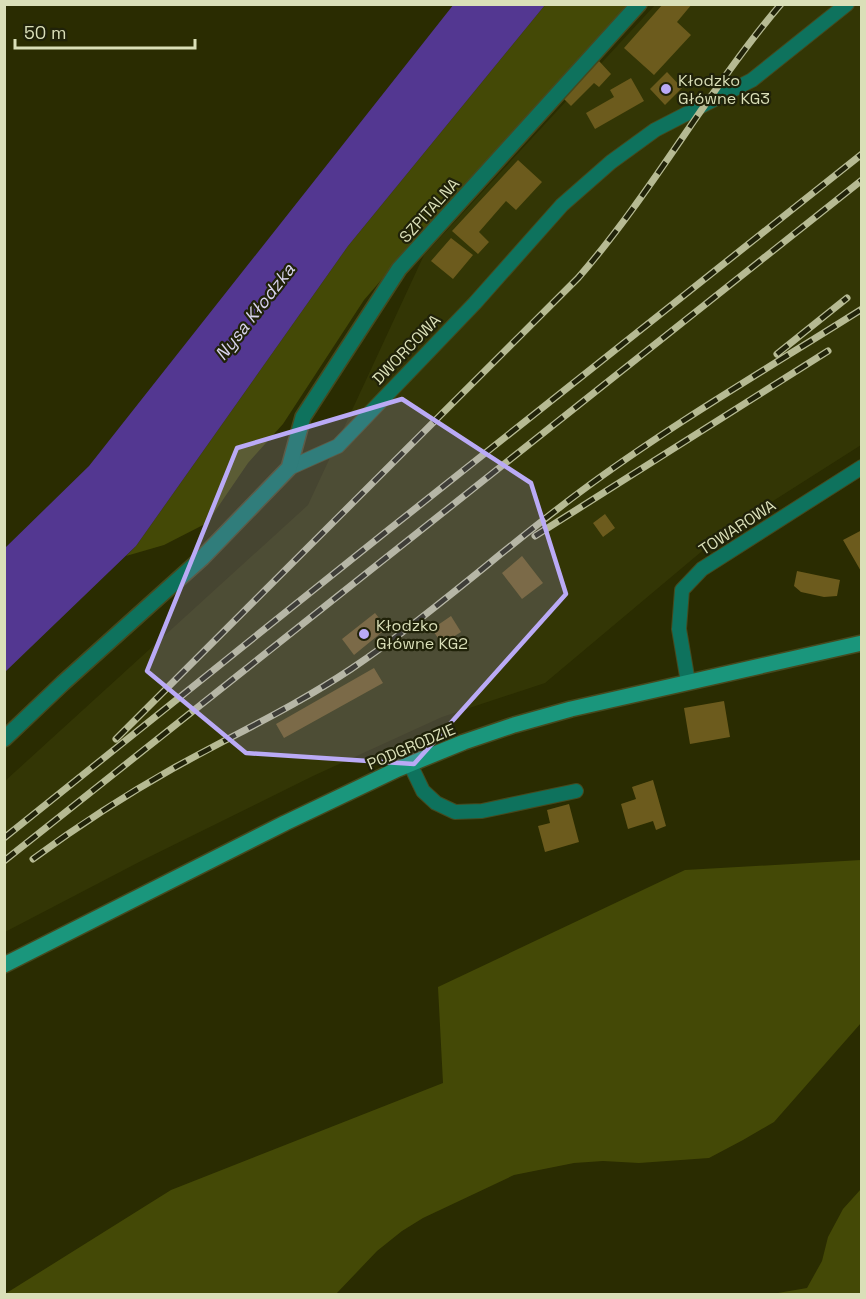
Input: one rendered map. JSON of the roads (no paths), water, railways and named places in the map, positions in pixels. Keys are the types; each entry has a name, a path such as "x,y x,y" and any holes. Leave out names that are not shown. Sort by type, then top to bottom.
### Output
{"main road":[{"name":"PODGRODZIE","path":"4,965 135,898 410,764 464,742 514,725 688,682 861,643"}],"street":[{"name":"SZPITALNA","path":"290,468 303,417 399,269 639,4"},
{"name":"DWORCOWA","path":"4,739 63,682 202,558 290,468"}],"lane":[{"name":"DWORCOWA","path":"290,468 338,446 475,303 562,205 611,162 655,130 752,80 847,4"},
{"name":"TOWAROWA","path":"688,682 680,629 682,590 702,569 861,467"},
{"path":"410,764 423,791 436,802 455,812 482,811 576,791"}],"water":[{"name":"Nysa Kłodzka","path":"454,4 545,5 348,246 136,546 5,672 5,548 89,466"}],"railway":[{"path":"116,739 578,278 631,211 729,71 781,4"},
{"path":"4,838 862,154"},
{"path":"4,861 862,180"},
{"path":"777,354 847,298"},
{"path":"33,859 136,790 285,709 351,669 410,627 551,514 614,467 684,420 862,309"},
{"path":"535,536 828,351"}],"place":[{"name":"Kłodzko Główne KG3","path":"666,89"},
{"name":"Kłodzko Główne KG2","path":"364,634"}]}
